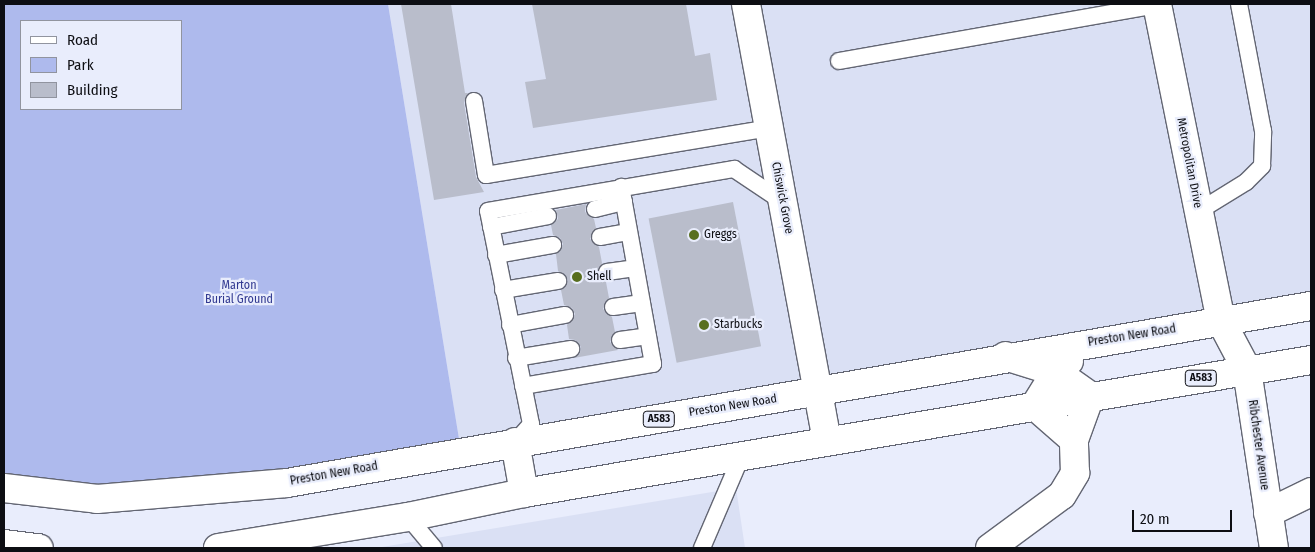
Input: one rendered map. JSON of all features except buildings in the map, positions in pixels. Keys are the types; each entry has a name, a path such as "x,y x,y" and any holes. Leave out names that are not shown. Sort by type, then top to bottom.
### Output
{"main road":[{"name":"Chiswick Grove","path":"746,4 827,442"},
{"name":"Metropolitan Drive","path":"1157,4 1221,321 1247,370"},
{"name":"Preston New Road","path":"4,488 97,499 278,484 514,442 817,393 1005,356 1311,306"},
{"path":"1074,440 1035,406 1056,372 1093,342"},
{"path":"990,548 1062,495 1075,473 1074,440 1090,396 1056,372 1005,356"},
{"name":"A583","path":"218,548 408,517 524,493 1311,360"},
{"name":"Ribchester Avenue","path":"1247,370 1274,548"},
{"path":"514,442 524,493"},
{"path":"1268,513 1311,492"},
{"path":"4,544 40,548"}],"lane":[{"path":"839,61 1157,4"},
{"path":"1199,211 1246,182 1262,166 1262,131 1240,4"},
{"path":"474,101 486,175 769,128"},
{"path":"514,442 531,424 516,358 488,211 622,195 734,169 783,202"},
{"path":"595,209 622,195"},
{"path":"523,386 653,364 622,195"},
{"path":"491,227 548,216"},
{"path":"600,237 629,232"},
{"path":"496,255 553,245"},
{"path":"607,272 635,268"},
{"path":"503,290 558,281"},
{"path":"613,307 642,302"},
{"path":"510,325 565,315"},
{"path":"620,340 648,336"},
{"path":"516,358 572,349"},
{"path":"702,548 741,456"},
{"path":"408,517 434,548"}],"shaded area":[{"path":"388,4 1311,4 1311,306 461,451"},
{"path":"736,488 745,548 376,548"}],"green space":[{"name":"Marton Burial Ground","path":"4,4 388,4 461,451 287,483 4,488"}],"place":[{"name":"Greggs","path":"694,235"},
{"name":"Shell","path":"577,277"},
{"name":"Starbucks","path":"704,325"}]}
